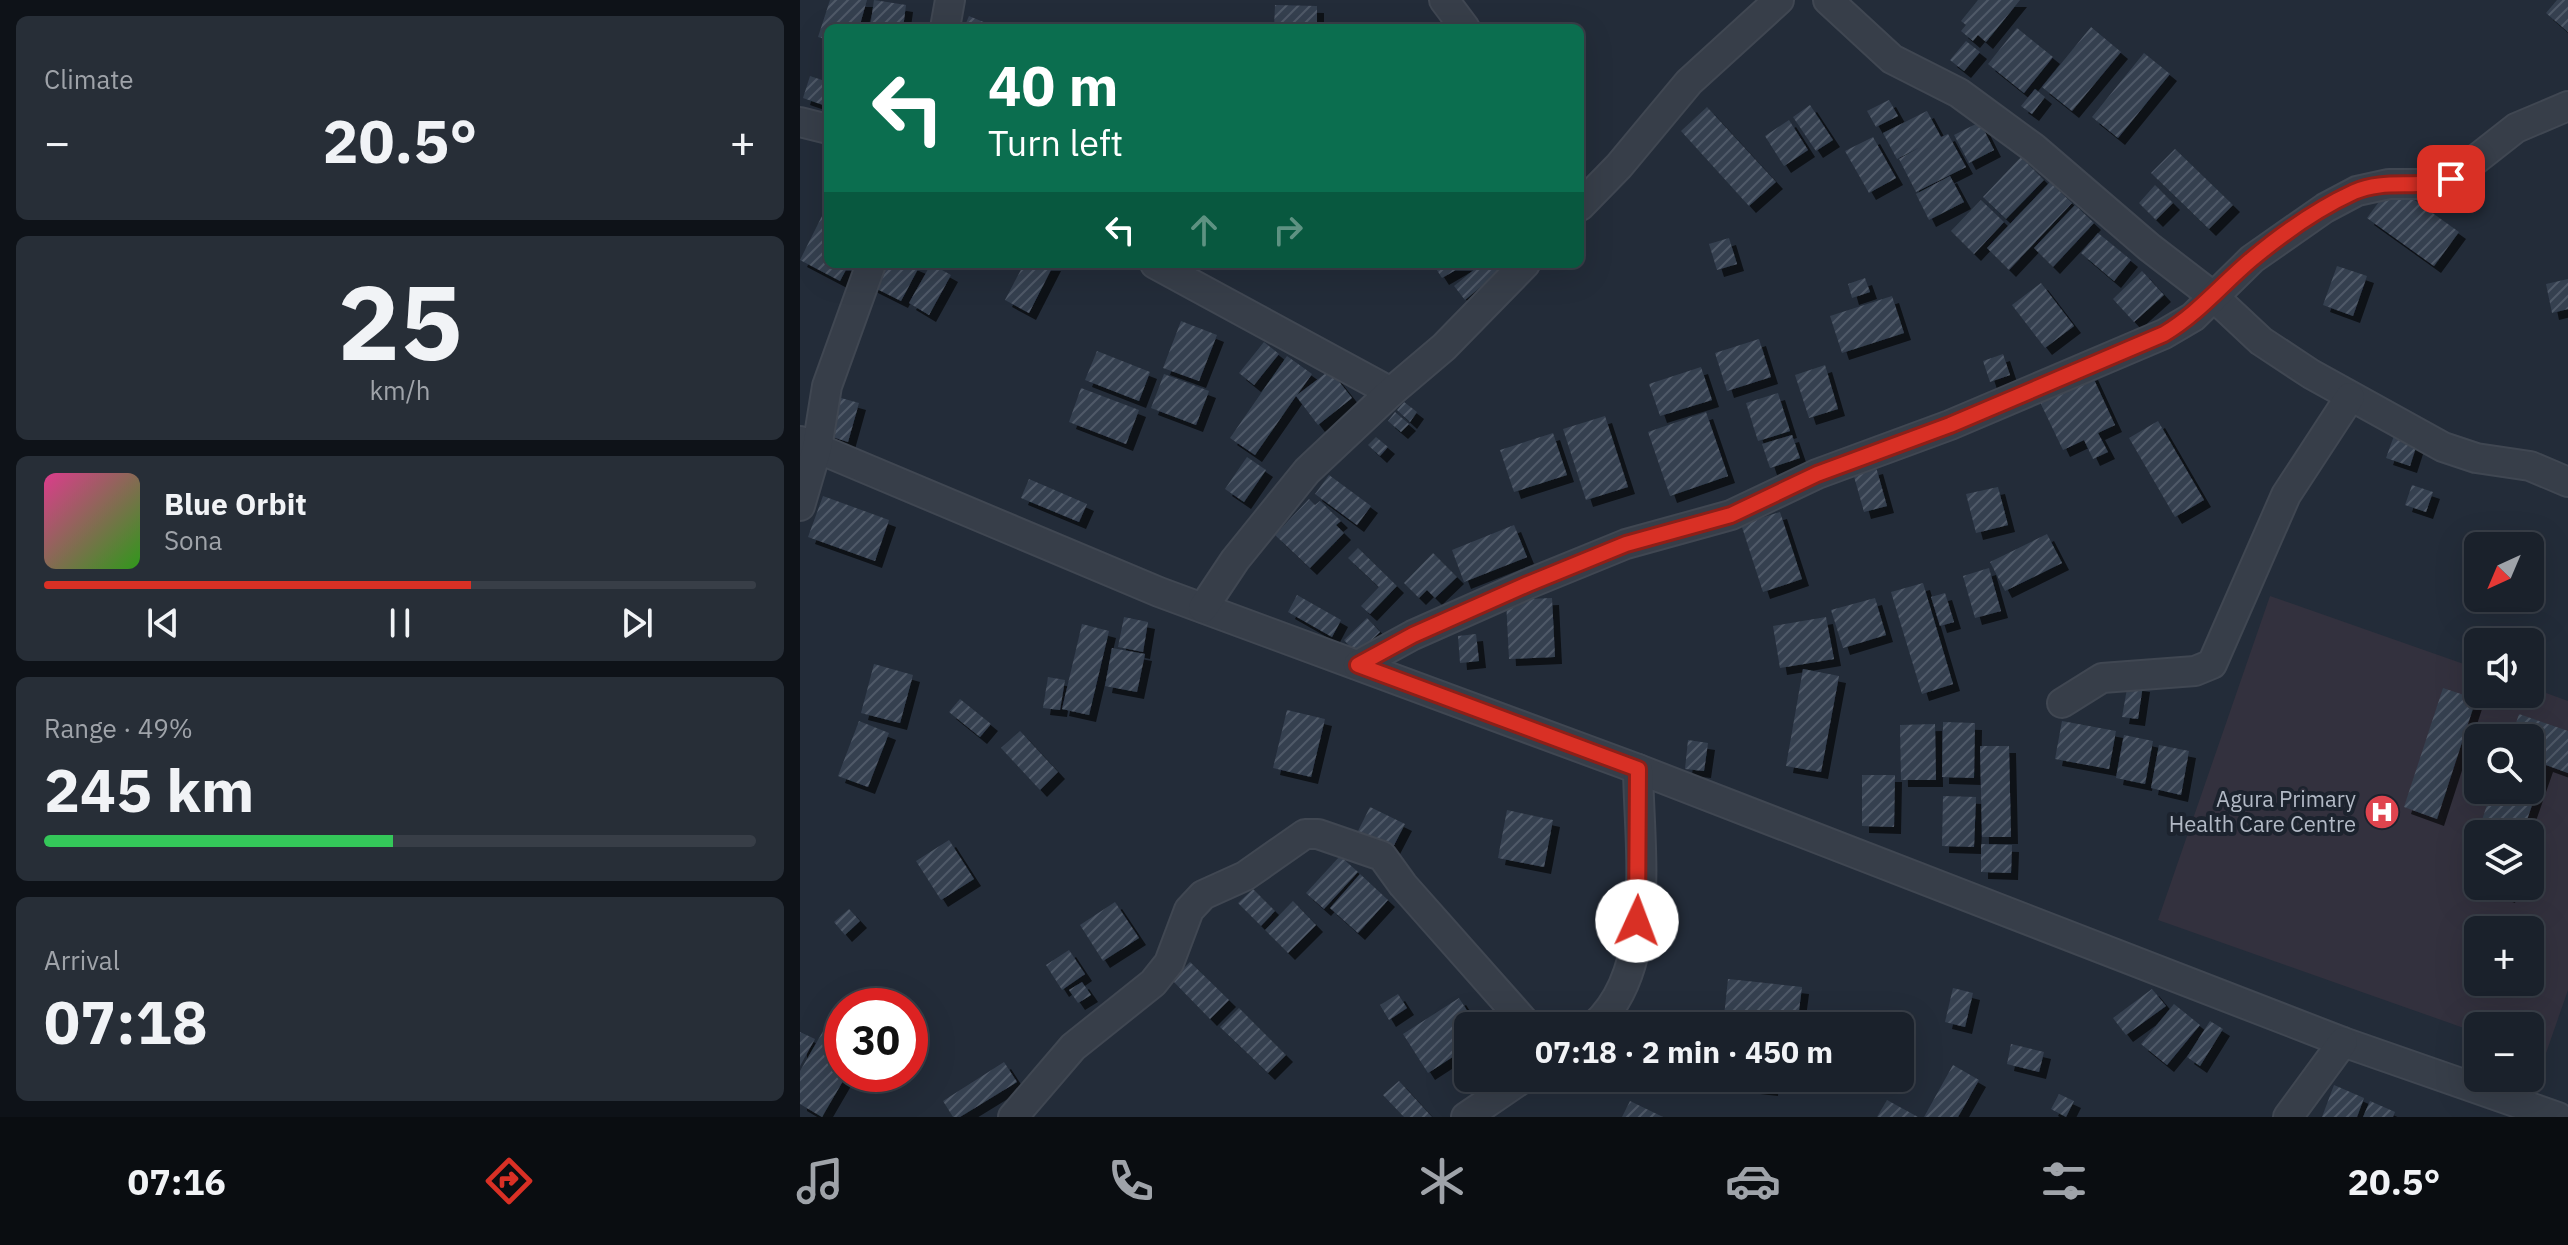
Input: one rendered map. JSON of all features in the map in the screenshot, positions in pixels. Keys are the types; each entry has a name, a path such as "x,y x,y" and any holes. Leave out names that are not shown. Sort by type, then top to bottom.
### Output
{"street":[{"path":"946,24 950,0"},
{"path":"1444,0 1462,24"},
{"path":"1584,202 1619,166 1689,82 1779,0"},
{"path":"1828,0 1892,59 1959,93 2034,148 2149,247 2214,297 2261,341 2350,397 2443,447 2476,458 2530,466 2568,482"},
{"path":"1358,665 1413,635 1528,584 1626,544 1731,515 1817,474 1950,425 2164,334 2193,317 2252,259 2357,191 2389,184 2435,184 2451,179 2516,128 2568,106"},
{"path":"800,122 824,128"},
{"path":"800,506 809,444 870,268"},
{"path":"1162,268 1391,392"},
{"path":"1203,608 1235,560 1307,471 1444,347 1521,268"},
{"path":"2062,703 2102,678 2195,671 2212,664 2286,495 2350,397"},
{"path":"809,444 1203,608 1638,769 2343,1042 2558,1117"},
{"path":"1607,1012 1627,981 1637,948 1638,769"},
{"path":"1013,1117 1073,1047 1153,983 1169,963 1189,910 1203,895 1245,876 1305,834 1318,834 1382,856 1403,885 1516,1012"},
{"path":"2288,1117 2343,1042"},
{"path":"1466,1117 1503,1092"}],"shaded area":[{"name":"Agura Primary Health Care Centre","path":"2270,596 2464,664 2464,708 2544,708 2544,692 2568,701 2568,990 2545,1056 2544,1012 2464,1012 2464,1028 2158,920"}],"building":[{"path":"830,0 867,0 860,24 824,24 824,39 818,37"},
{"path":"874,0 906,5 904,24 871,24"},
{"path":"1978,0 2020,0 1986,42 1978,35 1973,41 1961,31 1966,25 1961,21"},
{"path":"2557,0 2568,0 2568,32 2546,13"},
{"path":"1275,5 1317,6 1317,24 1274,24"},
{"path":"969,16 988,24 966,24"},
{"path":"2091,27 2121,52 2072,111 2042,87"},
{"path":"2017,28 2053,57 2024,93 1988,64"},
{"path":"1966,41 1980,52 1964,71 1950,60"},
{"path":"2144,53 2170,74 2118,138 2092,117"},
{"path":"810,76 824,81 824,105 803,98"},
{"path":"2035,89 2045,97 2032,114 2021,106"},
{"path":"1889,100 1898,116 1876,127 1867,111"},
{"path":"1810,105 1833,140 1816,151 1793,117"},
{"path":"1707,107 1776,182 1749,206 1681,131"},
{"path":"1927,111 1941,137 1948,134 1966,167 1916,192 1899,159 1920,147 1897,159 1883,133"},
{"path":"1789,120 1808,150 1784,166 1765,136"},
{"path":"1980,122 1994,150 1969,163 1954,135"},
{"path":"1873,137 1896,178 1869,193 1845,151"},
{"path":"2175,149 2233,205 2209,229 2151,173"},
{"path":"2021,157 2044,180 2006,219 1983,197"},
{"path":"1950,176 1964,202 1929,220 1916,194"},
{"path":"2050,182 2072,203 2009,270 1987,248"},
{"path":"2392,184 2459,232 2434,266 2367,218"},
{"path":"2155,185 2173,203 2156,220 2139,203"},
{"path":"1981,200 2004,222 1974,254 1951,231"},
{"path":"2075,205 2094,223 2053,267 2034,248"},
{"path":"824,212 824,268 847,268 840,281 800,260"},
{"path":"2098,233 2131,260 2114,281 2081,253"},
{"path":"1729,238 1737,264 1717,270 1709,244"},
{"path":"2337,266 2367,276 2353,316 2323,305"},
{"path":"876,268 918,268 901,301 867,284"},
{"path":"929,268 938,268 951,275 929,315 909,303"},
{"path":"1022,268 1052,268 1029,313 1005,300"},
{"path":"1436,268 1459,268 1442,278"},
{"path":"1476,268 1502,269 1465,300 1454,286"},
{"path":"2142,271 2164,295 2134,322 2113,299"},
{"path":"1865,278 1870,292 1852,298 1848,284"},
{"path":"2568,279 2568,309 2552,313 2546,284"},
{"path":"2041,283 2074,326 2045,348 2012,305"},
{"path":"1892,296 1904,333 1842,353 1830,316"},
{"path":"1181,321 1217,335 1199,381 1163,368"},
{"path":"1759,339 1771,377 1727,391 1715,353"},
{"path":"1264,342 1279,354 1254,385 1239,373"},
{"path":"1097,351 1150,372 1139,401 1085,380"},
{"path":"2003,354 2010,375 1990,382 1983,361"},
{"path":"1287,356 1312,374 1297,395 1330,370 1352,398 1318,425 1296,396 1255,455 1230,438"},
{"path":"1825,365 1838,409 1809,418 1795,375"},
{"path":"1701,367 1712,400 1660,416 1649,384"},
{"path":"2091,373 2115,425 2098,433 2108,452 2093,459 2084,440 2063,450 2038,398"},
{"path":"1164,374 1209,391 1196,425 1151,408"},
{"path":"1081,388 1139,410 1126,444 1069,422"},
{"path":"1778,393 1790,431 1758,441 1746,403"},
{"path":"834,396 859,403 848,442 823,434"},
{"path":"1404,402 1417,412 1410,422 1397,410"},
{"path":"1395,412 1409,424 1401,432 1388,421"},
{"path":"1706,412 1728,476 1670,496 1648,432"},
{"path":"1605,416 1628,487 1586,500 1563,429"},
{"path":"2158,421 2204,500 2175,517 2129,438"},
{"path":"1553,433 1567,475 1514,492 1500,450"},
{"path":"2395,433 2418,441 2410,466 2386,458"},
{"path":"1792,435 1800,458 1770,468 1762,444"},
{"path":"1376,437 1388,447 1380,456 1368,445"},
{"path":"1247,457 1266,470 1244,502 1225,489"},
{"path":"1876,467 1887,506 1864,512 1853,473"},
{"path":"1329,475 1371,506 1357,525 1315,494"},
{"path":"1029,479 1087,504 1079,522 1021,498"},
{"path":"2412,485 2433,492 2426,512 2405,505"},
{"path":"1998,487 2008,525 1976,533 1966,494"},
{"path":"823,496 889,520 875,561 808,537"},
{"path":"1309,499 1315,505 1320,501 1341,521 1336,525 1344,533 1310,568 1275,535"},
{"path":"1780,512 1802,579 1763,592 1741,524"},
{"path":"1514,525 1527,557 1464,582 1452,550"},
{"path":"2047,534 2062,563 2005,591 1990,562"},
{"path":"1358,548 1397,586 1370,614 1361,606 1379,587 1348,558"},
{"path":"1433,553 1457,577 1435,598 1427,590 1419,598 1404,583"},
{"path":"1989,568 2001,611 1975,618 1963,576"},
{"path":"1923,583 1953,684 1922,694 1891,592"},
{"path":"1945,593 1954,622 1940,626 1931,597"},
{"path":"1297,595 1341,620 1332,637 1288,612"},
{"path":"1552,598 1555,657 1509,659 1506,600"},
{"path":"1875,598 1886,635 1843,648 1831,610"},
{"path":"1124,617 1148,622 1143,652 1118,647"},
{"path":"1826,617 1834,659 1780,668 1773,626"},
{"path":"1367,618 1380,632 1357,654 1344,640"},
{"path":"1082,624 1109,631 1089,715 1062,709"},
{"path":"1476,634 1479,661 1460,663 1458,636"},
{"path":"1112,648 1145,654 1137,692 1105,686"},
{"path":"874,664 913,675 900,723 861,713"},
{"path":"1803,669 1839,676 1821,772 1786,766"},
{"path":"1048,677 1065,680 1060,710 1043,708"},
{"path":"2128,683 2143,685 2138,719 2122,717"},
{"path":"2443,688 2464,695 2464,708 2473,708 2468,724 2464,724 2464,736 2437,819 2404,807"},
{"path":"960,699 991,724 980,737 949,712"},
{"path":"1287,710 1325,719 1311,777 1273,768"},
{"path":"2519,714 2568,731 2568,773 2546,765 2544,771 2544,724 2516,724"},
{"path":"859,721 889,733 868,787 838,776"},
{"path":"2062,721 2116,731 2109,769 2055,759"},
{"path":"1943,722 1975,723 1974,778 1942,777"},
{"path":"1935,724 1936,780 1901,780 1900,725"},
{"path":"1020,731 1058,772 1040,790 1001,748"},
{"path":"2124,735 2153,741 2145,784 2116,778"},
{"path":"1688,740 1708,743 1704,771 1685,769"},
{"path":"2159,745 2189,751 2181,795 2151,788"},
{"path":"1980,746 2009,746 2011,837 1982,837"},
{"path":"1862,775 1895,775 1894,827 1862,826"},
{"path":"1943,796 1976,797 1974,847 1942,846"},
{"path":"2487,804 2532,804 2527,820 2482,820"},
{"path":"1370,807 1405,824 1392,849 1357,833"},
{"path":"1507,810 1553,820 1544,867 1498,858"},
{"path":"949,840 974,879 941,900 916,861"},
{"path":"1981,844 2012,845 2011,873 1981,872"},
{"path":"1340,856 1358,872 1324,909 1306,893"},
{"path":"1360,874 1388,900 1358,933 1330,908"},
{"path":"1253,889 1275,911 1261,926 1238,903"},
{"path":"1293,901 1316,925 1288,953 1265,930"},
{"path":"1115,902 1139,938 1103,961 1080,925"},
{"path":"849,909 860,921 845,935 834,922"},
{"path":"1069,950 1085,974 1062,990 1046,965"},
{"path":"1190,962 1229,1000 1210,1019 1172,980"},
{"path":"1728,979 1802,987 1799,1012 1724,1012"},
{"path":"1082,982 1091,995 1078,1003 1069,990"},
{"path":"1953,988 1973,993 1965,1027 1945,1022"},
{"path":"2152,989 2166,1006 2126,1035 2113,1018"},
{"path":"1398,994 1407,1008 1389,1020 1380,1005"},
{"path":"1459,998 1468,1012 1454,1012 1454,1056 1428,1073 1403,1034"},
{"path":"2174,1004 2200,1025 2167,1065 2141,1044"},
{"path":"1239,1008 1286,1055 1268,1073 1220,1027"},
{"path":"2210,1021 2223,1029 2200,1066 2187,1057"},
{"path":"824,1030 824,1092 837,1092 822,1117 800,1104 800,1071"},
{"path":"800,1032 815,1039 800,1066"},
{"path":"2011,1044 2044,1052 2039,1072 2007,1064"},
{"path":"1004,1062 1017,1082 960,1117 953,1117 943,1101"},
{"path":"1953,1065 1979,1080 1958,1117 1924,1117"},
{"path":"1399,1081 1432,1117 1404,1117 1383,1095"},
{"path":"2334,1085 2364,1098 2357,1117 2322,1117"},
{"path":"2059,1094 2074,1101 2066,1117 2051,1109"},
{"path":"1887,1100 1918,1117 1877,1117"},
{"path":"1630,1101 1663,1117 1622,1117"},
{"path":"2370,1101 2395,1112 2393,1117 2363,1117"}],"place":[{"name":"Agura Primary Health Care Centre","path":"2382,812"}],"route":[{"path":"1637,921 1638,769 1358,665 1413,635 1528,584 1626,544 1731,515 1817,474 1950,425 2164,334 2193,317 2252,259 2325,208 2357,191 2389,184 2435,184 2451,179"}]}
